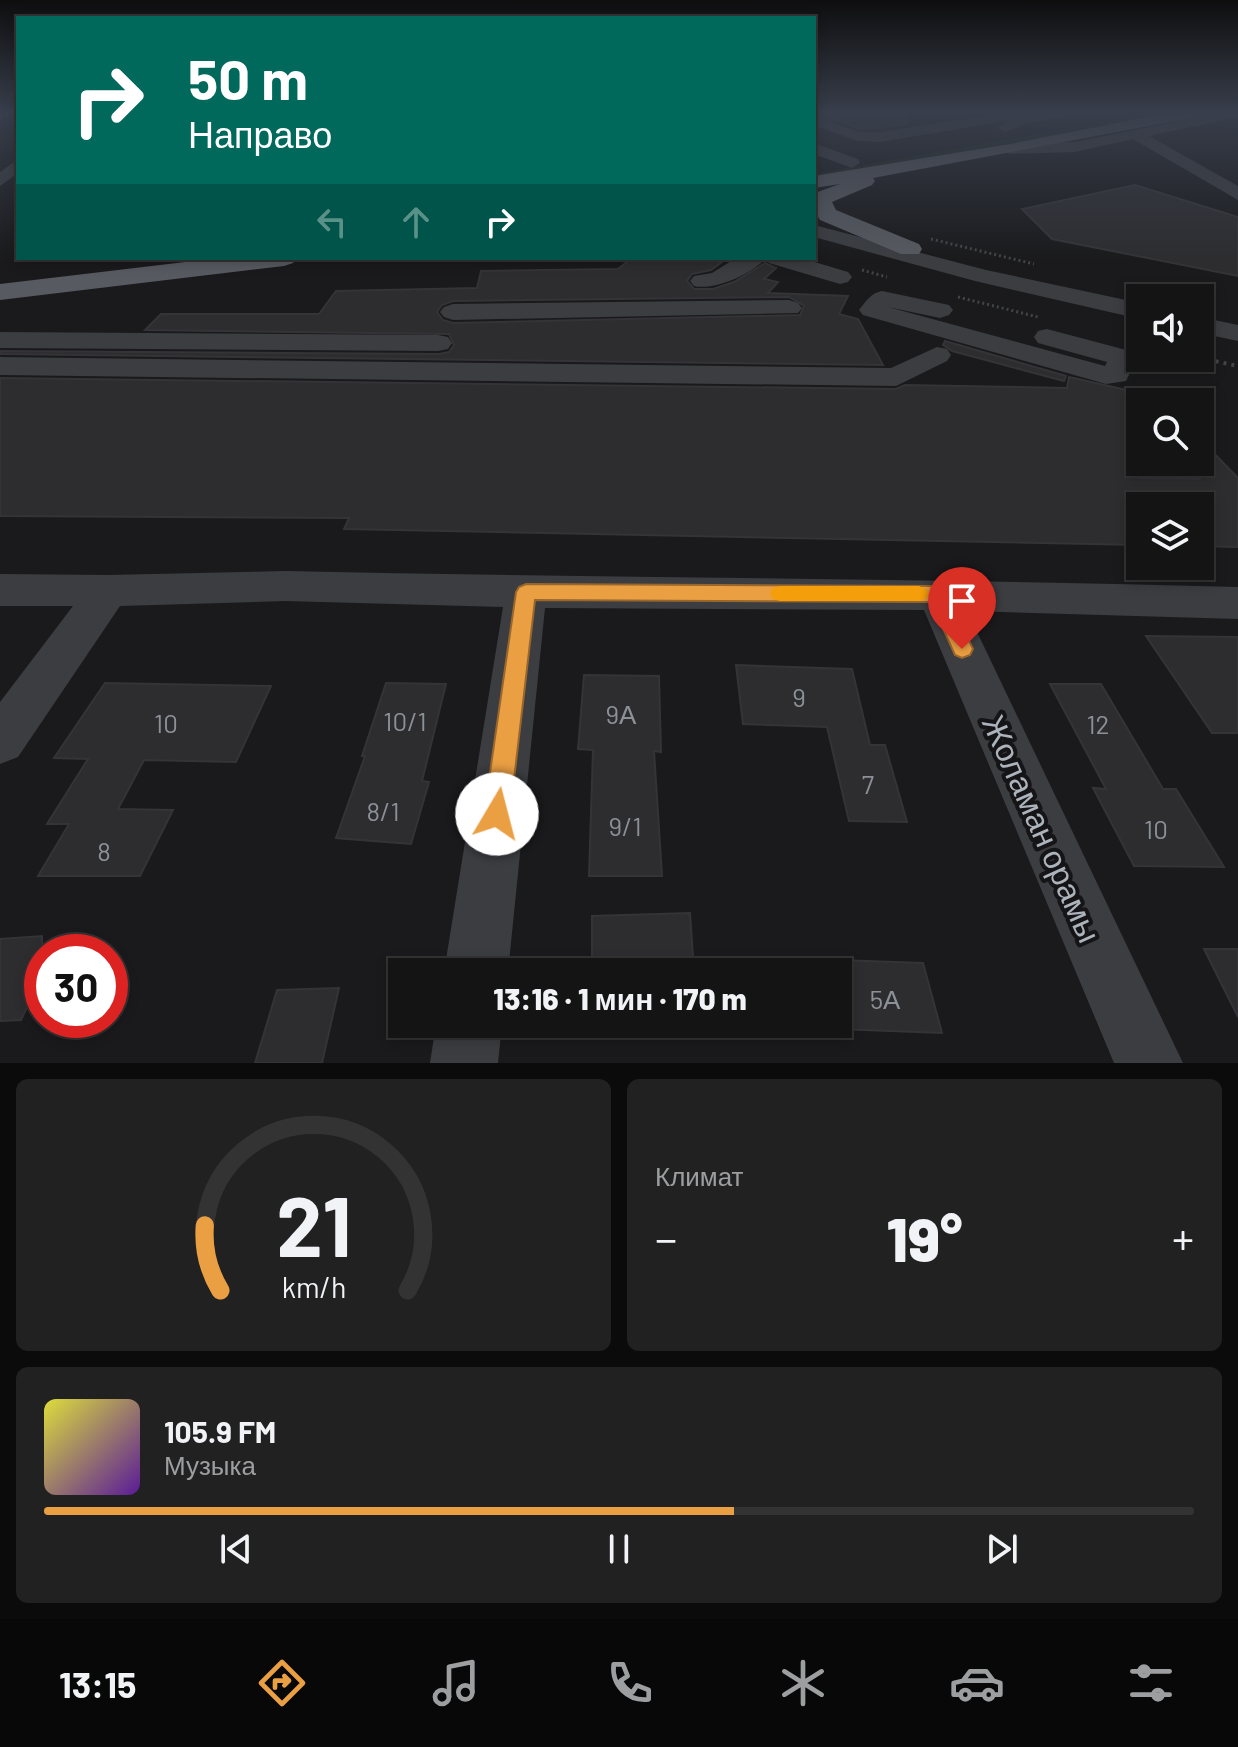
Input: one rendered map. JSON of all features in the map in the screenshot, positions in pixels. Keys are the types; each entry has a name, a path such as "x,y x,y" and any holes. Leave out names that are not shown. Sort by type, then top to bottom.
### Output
{"main road":[{"path":"816,167 855,163"},
{"path":"907,255 828,215 821,203 833,191 925,163"},
{"path":"816,182 912,166"},
{"path":"816,238 907,255"},
{"path":"0,272 115,260"},
{"path":"0,292 267,260"}],"street":[{"path":"1184,163 1238,194"},
{"path":"0,183 16,166"},
{"path":"816,224 907,255"},
{"path":"816,232 1065,295 1126,299"},
{"path":"702,281 725,278 748,260"},
{"path":"787,260 850,273"},
{"path":"946,303 983,276"},
{"path":"1050,329 1065,295"},
{"path":"882,298 946,303 1050,329 1120,357 1122,360 1116,375 1106,375 872,310 882,298"},
{"path":"453,312 789,308"},
{"path":"1214,328 1238,333"},
{"path":"0,340 438,343"},
{"path":"0,366 896,377 937,355"},
{"path":"0,590 108,591 285,586 526,592 938,594 1238,603"},
{"path":"0,741 108,591"},
{"path":"478,958 526,592"},
{"name":"Жоламан орамы","path":"938,594 1149,1063"},
{"path":"464,1063 467,1038"}],"path":[{"path":"850,273 907,255 1042,266"},
{"path":"946,303 1050,329"},
{"path":"1214,361 1238,366"}],"shaded area":[{"path":"877,163 902,163 816,178 816,174"}],"building":[{"path":"1135,185 1238,217 1238,276 1052,239 1022,209"},
{"path":"629,260 725,260 711,270 692,274 687,281 694,289 713,289 734,282 765,263 776,268 764,279 778,282 768,293 848,296 839,314 858,319 883,365 0,354 0,351 439,354 449,352 454,345 449,334 145,330 161,314 319,314 336,291 477,288 481,271 618,269","holes":["789,297 804,306 800,315 453,323 443,320 437,312 442,305 453,301"]},
{"path":"945,341 1066,376 1064,381 952,351 943,345"},
{"path":"1069,377 1126,390 1126,476 1200,479 1200,476 1214,476 1214,453 1238,478 1238,547 1214,546 1214,492 1126,492 1126,545 344,529 349,518 0,516 0,378 896,389 905,385 1067,388"},
{"path":"1146,636 1238,637 1238,733 1212,733"},
{"path":"736,665 852,669 870,745 885,745 907,822 849,821 827,727 743,724"},
{"path":"584,675 659,676 661,752 654,751 662,876 589,876 593,750 578,749"},
{"path":"105,683 271,686 236,762 144,760 118,809 173,810 140,876 38,876 69,824 47,824 88,759 54,758"},
{"path":"386,683 446,684 422,781 429,782 411,844 336,838 365,756 362,756"},
{"path":"1050,684 1101,684 1163,789 1176,789 1224,867 1134,866 1093,788 1106,789"},
{"path":"690,913 693,958 592,958 592,916"},
{"path":"24,937 24,1014 21,1020 0,1021 0,939"},
{"path":"1204,949 1238,949 1238,1017"},
{"path":"852,960 923,963 942,1033 852,1030"},
{"path":"339,988 322,1063 255,1063 277,990"}],"slow traffic":[{"path":"780,593 919,594"}],"route":[{"path":"497,814 526,592 938,594 962,649"}]}
